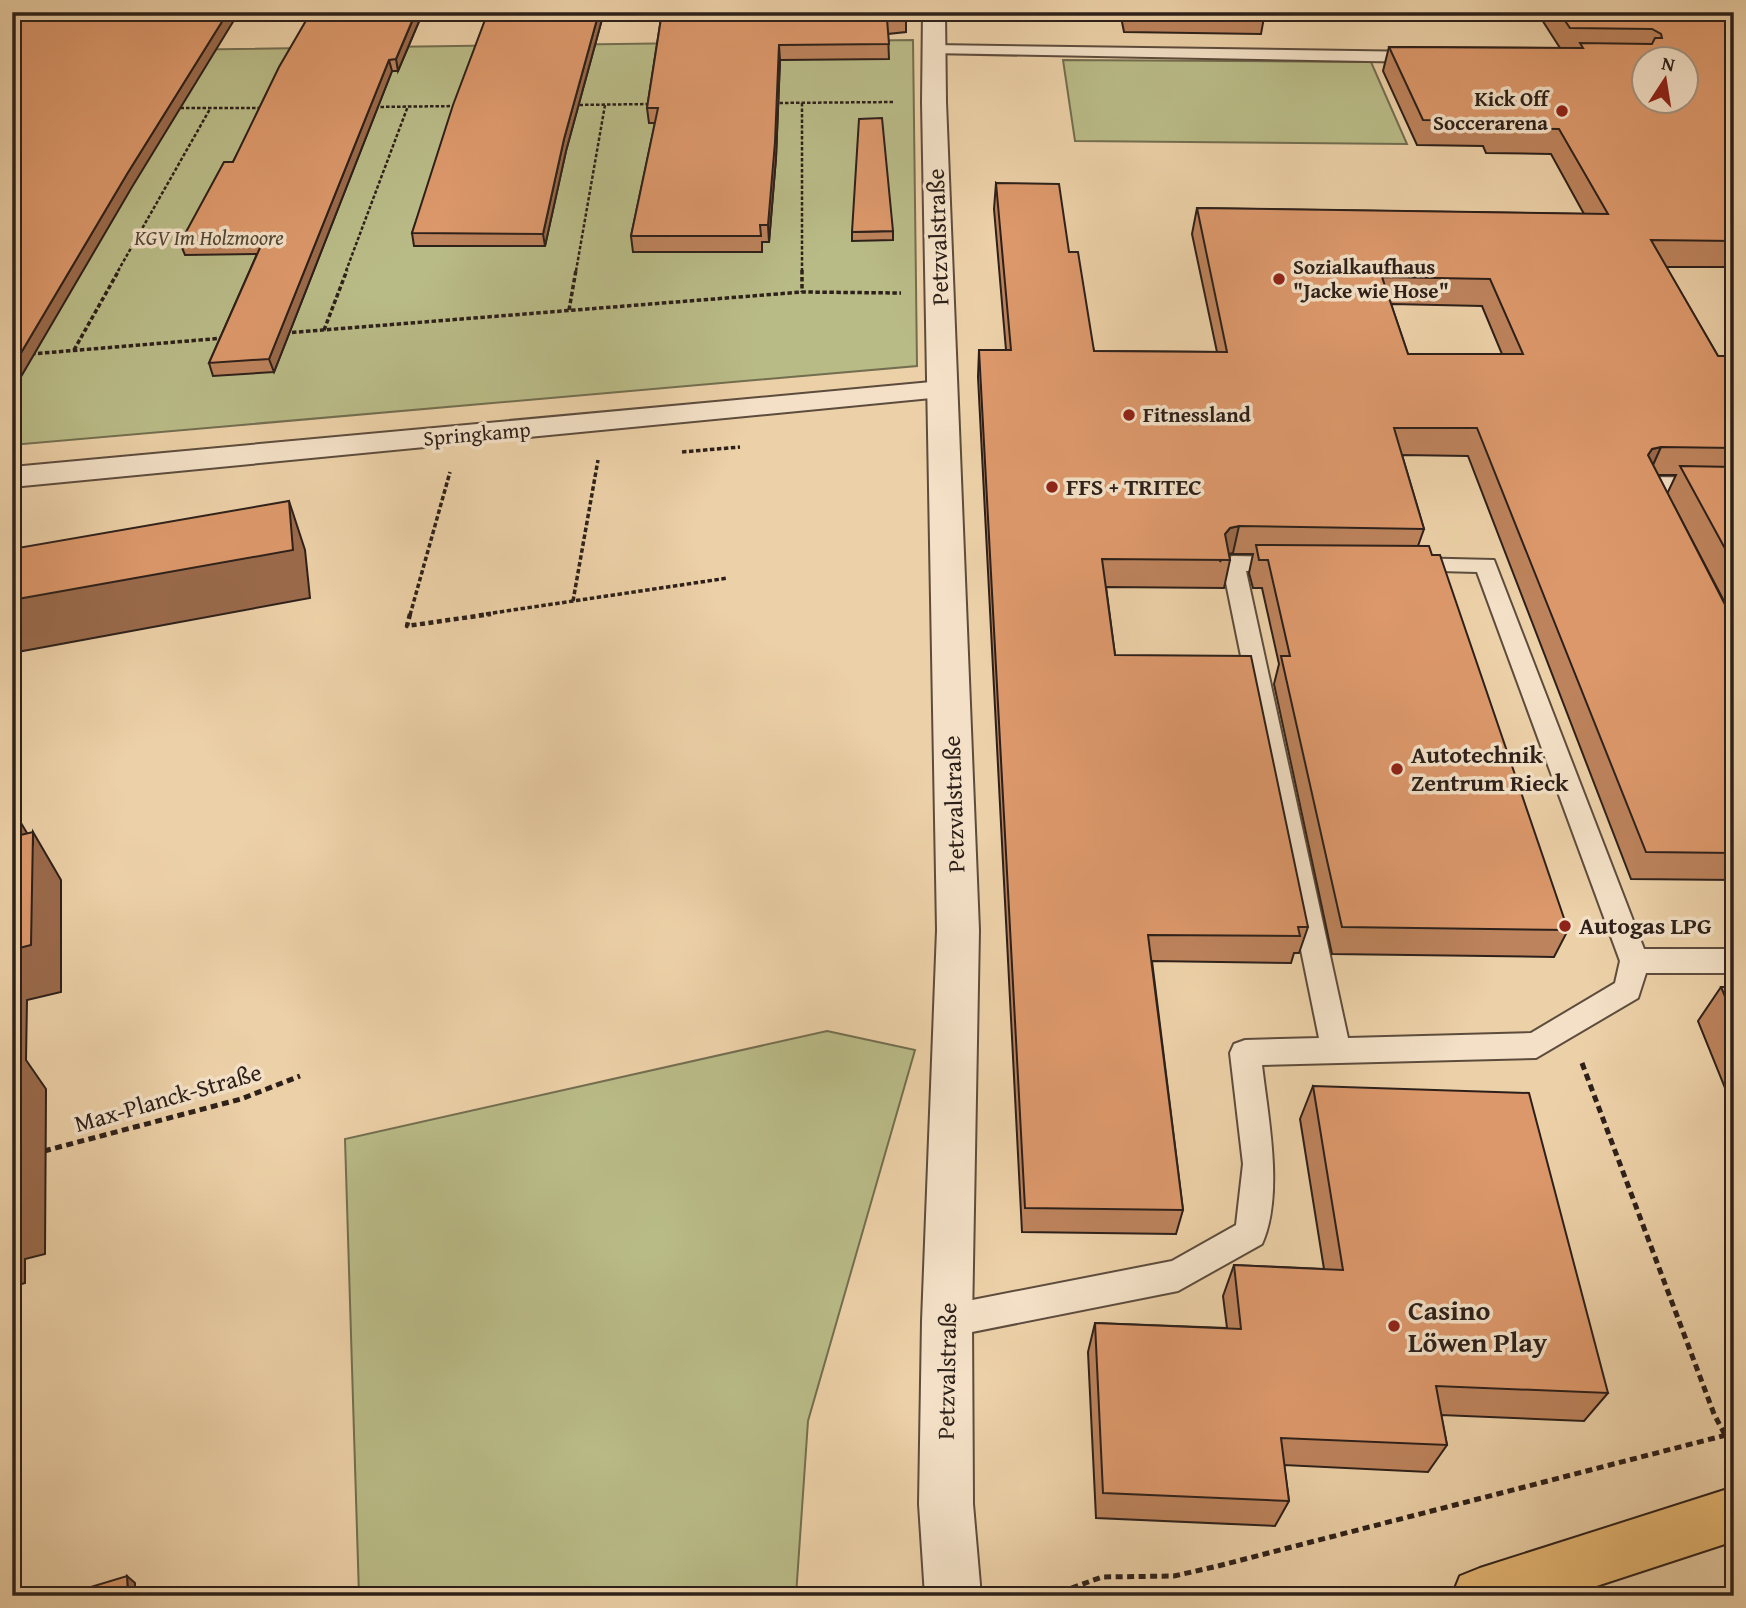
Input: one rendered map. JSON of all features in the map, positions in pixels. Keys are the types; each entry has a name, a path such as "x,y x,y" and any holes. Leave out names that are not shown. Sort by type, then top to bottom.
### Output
{"main road":[{"path":"1480,1596 1734,1514"}],"street":[{"name":"Petzvalstraße","path":"934,12 934,102 958,930 947,1321 946,1504 953,1596"},
{"name":"Springkamp","path":"12,477 942,390"}],"lane":[{"path":"933,50 1438,58"},
{"path":"1667,519 1649,484 1734,485"},
{"path":"1313,564 1233,563 1336,1050"},
{"path":"947,1321 1178,1275 1251,1233 1259,1164 1245,1053 1536,1045 1628,990 1634,961 1486,565 1379,565"},
{"path":"1634,961 1734,961"}],"path":[{"path":"763,103 934,102"},
{"path":"802,103 802,292"},
{"path":"565,105 657,104"},
{"path":"569,310 605,105"},
{"path":"324,330 408,106"},
{"path":"368,107 460,106"},
{"path":"171,108 276,107"},
{"path":"74,350 210,108"},
{"path":"283,334 802,292 940,293"},
{"path":"24,354 227,338"},
{"path":"676,453 740,447"},
{"path":"573,601 598,460 611,458"},
{"path":"462,471 449,472 407,626 728,578"},
{"path":"1557,1033 1579,1057 1714,1414 1725,1435"},
{"name":"Max-Planck-Straße","path":"44,1151 241,1098 300,1076"},
{"path":"1050,1596 1102,1577 1174,1576 1218,1566 1734,1433"}],"green space":[{"name":"KGV Im Holzmoore","path":"913,40 917,366 12,445 12,52"},
{"path":"1063,60 1371,62 1407,144 1075,141"},
{"path":"827,1031 915,1050 808,1421 796,1596 359,1596 345,1139"}],"building":[{"path":"12,12 228,12 127,174 12,368"},
{"path":"311,12 416,12 396,59 389,60 269,359 209,363 263,241 180,243 224,162 233,162 279,67"},
{"path":"488,12 599,12 564,139 543,234 412,233 453,105"},
{"path":"662,12 906,12 906,17 887,19 889,44 779,45 768,225 760,225 761,236 631,236 658,108 647,108"},
{"path":"1559,12 1734,12 1734,241 1651,240 1718,356 1734,356 1734,448 1661,447 1652,449 1648,455 1734,622 1734,853 1646,852 1477,428 1394,428 1424,529 1239,526 1230,528 1225,534 1230,560 1102,559 1115,655 1251,656 1308,927 1298,927 1300,936 1148,935 1183,1210 1025,1208 979,350 1011,350 996,183 1059,184 1069,252 1078,252 1094,351 1227,352 1197,208 1608,214 1559,129 1494,128 1490,121 1423,120 1389,47 1583,48 1580,43 1652,44 1655,38 1662,38 1661,34 1652,29 1570,28","holes":["1382,277 1490,279 1523,354 1408,354"]},
{"path":"882,118 893,231 852,232 859,119"},
{"path":"1680,466 1734,467 1734,565"},
{"path":"289,501 293,550 12,600 12,549"},
{"name":"Autotechnik Zentrum Rieck","path":"1256,545 1429,546 1432,555 1440,555 1568,930 1342,927 1281,656 1290,656 1268,560 1259,560"},
{"path":"33,832 31,945 12,950 12,837"},
{"path":"1721,987 1734,987 1734,1018"},
{"path":"12,1044 14,1044 12,1131"},
{"name":"Casino Löwen Play","path":"1313,1086 1529,1093 1608,1393 1436,1386 1447,1445 1281,1438 1289,1501 1103,1493 1095,1323 1241,1329 1234,1265 1343,1270"},
{"path":"127,1576 128,1596 61,1596"}],"place":[{"name":"Kick Off Soccerarena","path":"1562,111"},
{"name":"Sozialkaufhaus \"Jacke wie Hose\"","path":"1279,279"},
{"name":"Fitnessland","path":"1129,415"},
{"name":"FFS + TRITEC","path":"1052,487"},
{"name":"Autotechnik Zentrum Rieck","path":"1397,769"},
{"name":"Autogas LPG","path":"1565,926"},
{"name":"Casino Löwen Play","path":"1394,1326"}]}
